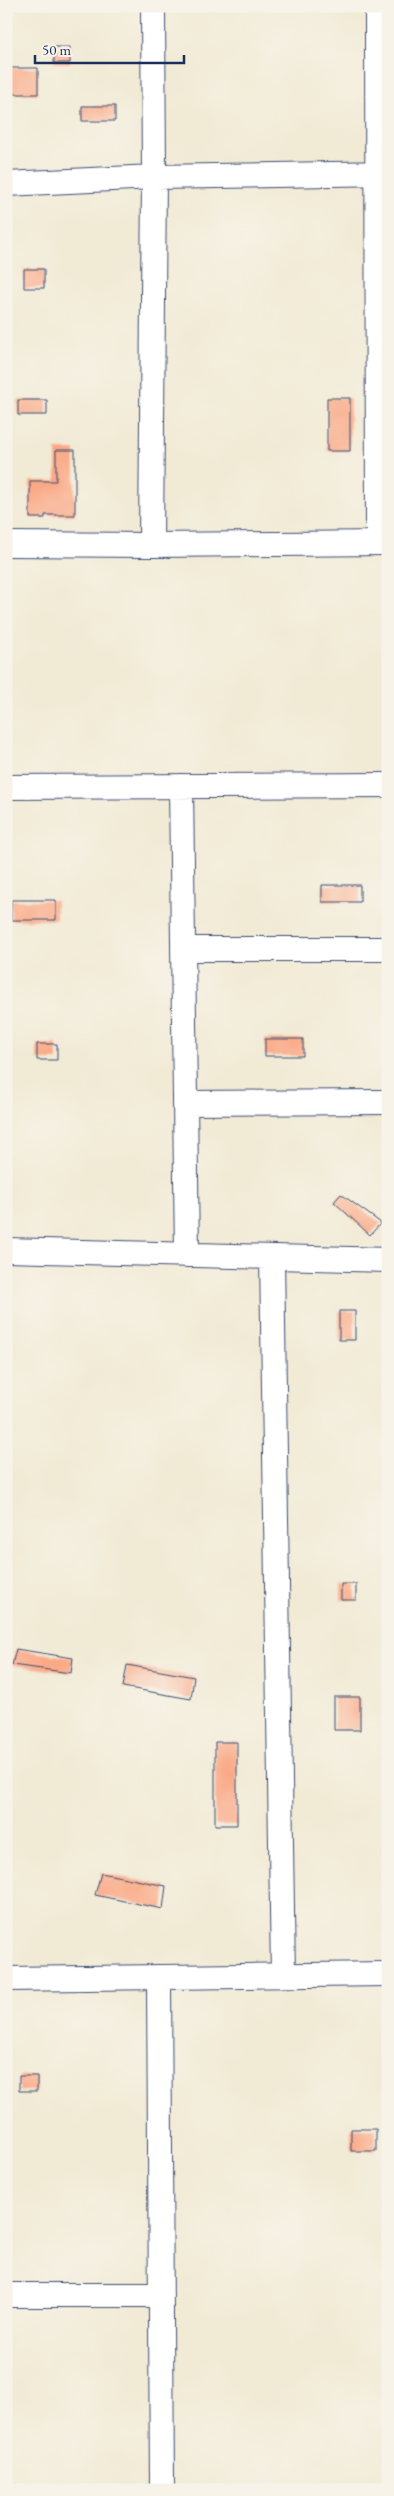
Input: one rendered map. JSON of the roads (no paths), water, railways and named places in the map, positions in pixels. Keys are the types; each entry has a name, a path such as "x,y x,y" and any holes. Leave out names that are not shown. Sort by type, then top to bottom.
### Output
{"street":[{"path":"151,545 154,177 152,6"},
{"path":"6,544 383,543 382,173 377,6"},
{"path":"6,184 154,177 382,173"},
{"path":"6,787 388,785"},
{"path":"181,786 187,1254"},
{"path":"183,949 388,949"},
{"path":"185,1103 388,1102"},
{"path":"6,1250 388,1260"},
{"path":"272,1257 283,1975"},
{"path":"6,1979 388,1974"},
{"path":"159,1977 162,2490"},
{"path":"6,2295 161,2295"}]}
